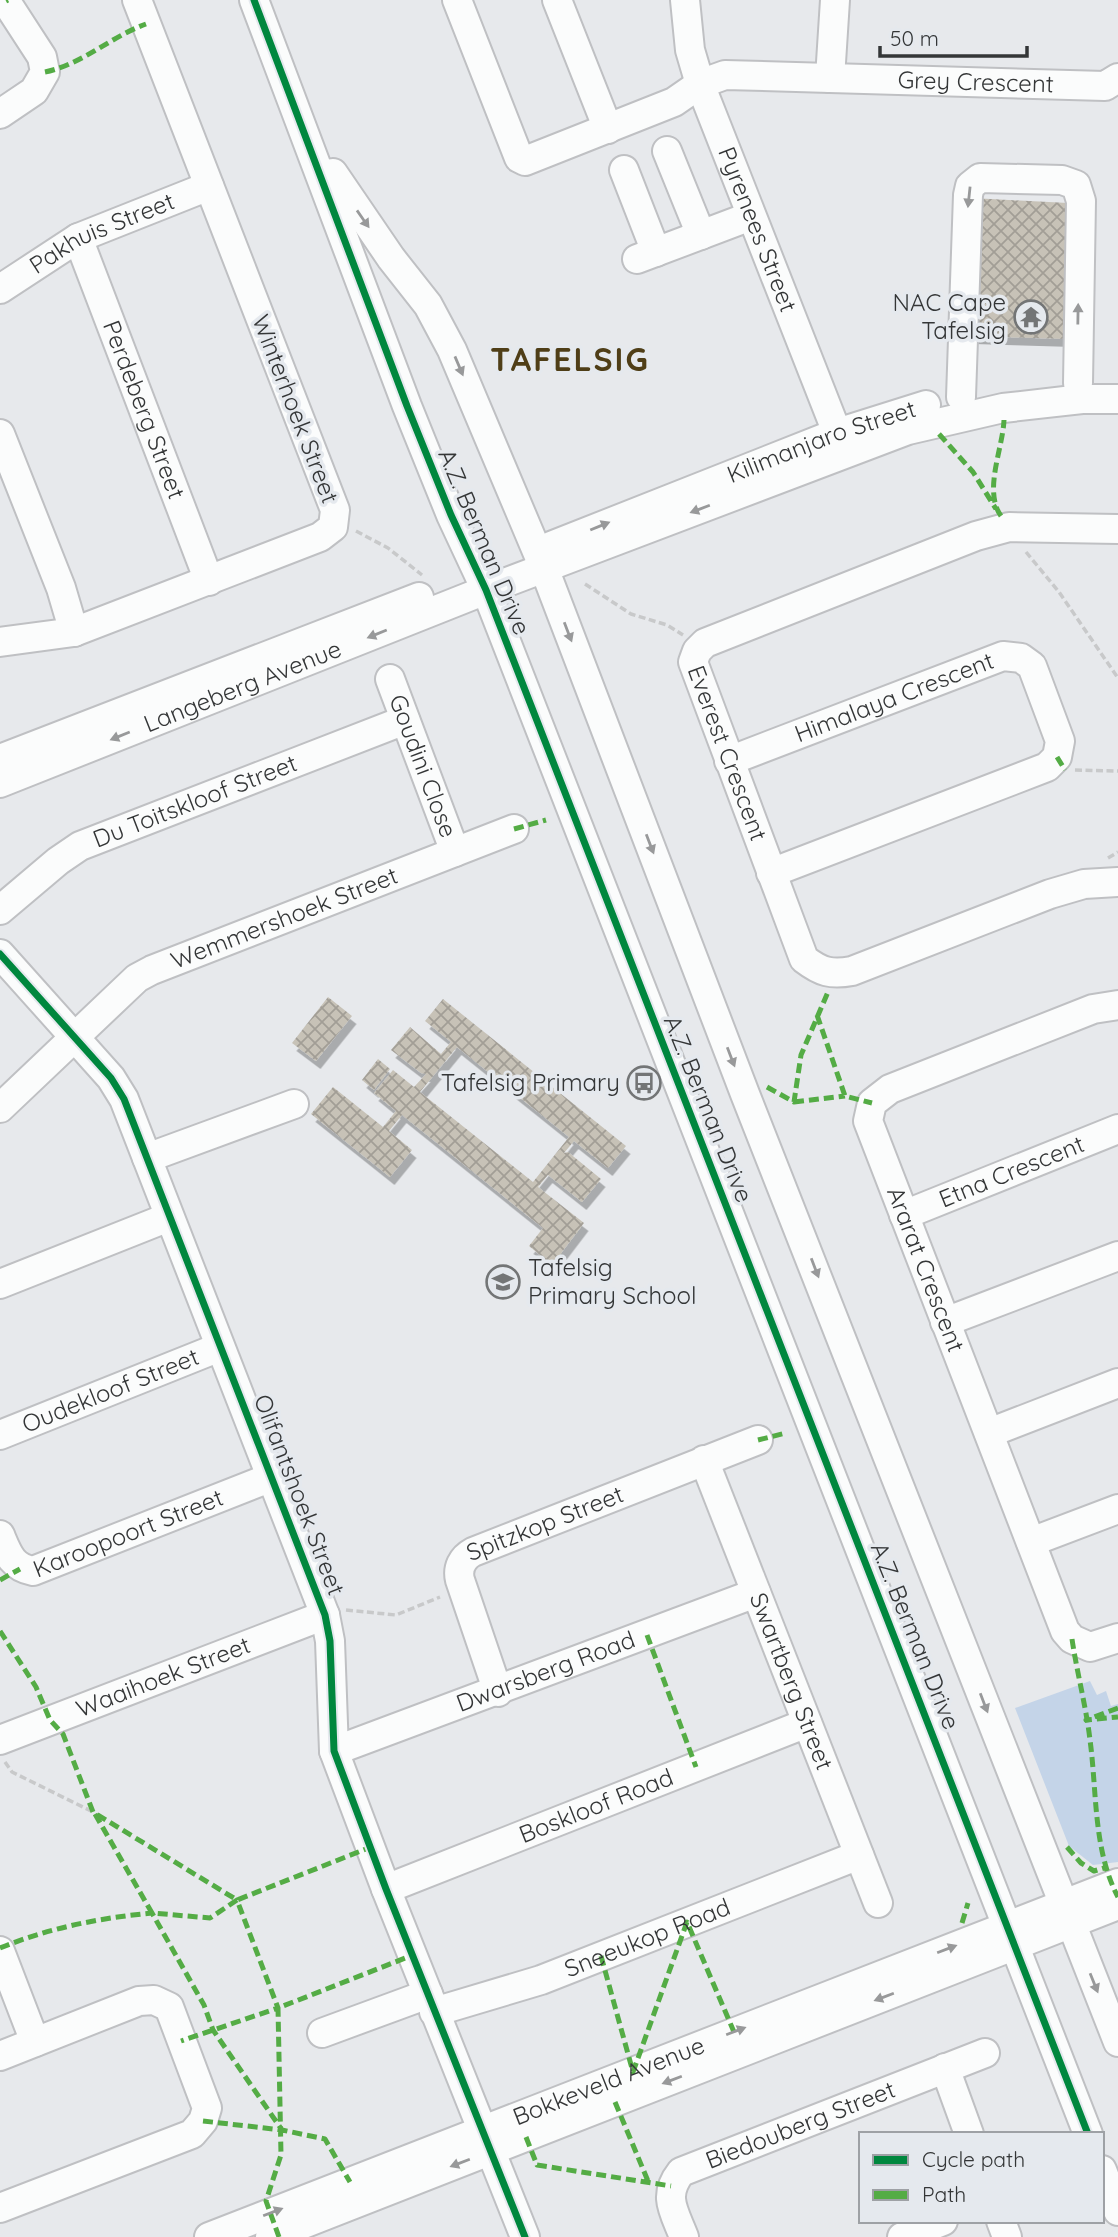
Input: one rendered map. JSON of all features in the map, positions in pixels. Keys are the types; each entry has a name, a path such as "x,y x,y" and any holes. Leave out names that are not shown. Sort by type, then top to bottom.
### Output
{"street":[{"path":"0,114 34,91 45,72 43,58 5,0"},
{"name":"Winterhoek Street","path":"0,642 74,632 320,537 333,527 335,510 137,0"},
{"path":"254,0 289,99"},
{"name":"Grey Crescent","path":"457,0 519,158 525,161 674,102 699,84 725,75 1105,86 1118,78"},
{"path":"557,0 608,129"},
{"name":"Pyrenees Street","path":"685,0 690,50 699,84 841,443"},
{"path":"830,78 835,0"},
{"name":"A.Z. Berman Drive","path":"289,99 347,197 428,305 452,350 540,560 745,1094 1118,2042"},
{"name":"A.Z. Berman Drive","path":"289,99 407,406 482,582 1087,2132"},
{"path":"667,151 701,235"},
{"path":"624,170 646,256 751,216"},
{"path":"961,397 968,195 970,186 980,178 1062,180 1076,185 1081,201 1078,383"},
{"name":"Pakhuis Street","path":"0,289 78,237 209,186"},
{"name":"Perdeberg Street","path":"78,237 209,581"},
{"name":"Kilimanjaro Street","path":"482,582 961,397 1028,386 1118,383"},
{"name":"Kilimanjaro Street","path":"841,443 989,410 1082,399 1118,399"},
{"path":"0,434 61,588 74,632"},
{"name":"Everest Crescent","path":"1118,529 1009,527 976,536 705,643 697,651 694,667 804,959 820,971 837,974 852,971 1050,894 1084,884 1118,882"},
{"name":"Langeberg Avenue","path":"0,759 482,582"},
{"name":"Langeberg Avenue","path":"0,783 482,582"},
{"name":"Himalaya Crescent","path":"729,761 1003,656 1021,658 1032,666 1060,741 1057,757 1047,767 771,873"},
{"name":"Goudini Close","path":"390,679 455,852"},
{"name":"Du Toitskloof Street","path":"0,910 58,860 80,846 405,720"},
{"name":"Wemmershoek Street","path":"0,1108 137,978 514,829"},
{"name":"Olifantshoek Street","path":"0,954 111,1078 124,1098 272,1478 331,1612 334,1751 525,2237"},
{"name":"Ararat Crescent","path":"1118,1005 1093,1009 879,1095 872,1103 868,1121 1065,1630 1072,1639 1090,1647 1118,1638"},
{"path":"146,1158 294,1104"},
{"name":"Etna Crescent","path":"904,1215 1118,1129"},
{"path":"0,1284 169,1217"},
{"path":"945,1322 1118,1256"},
{"name":"Oudekloof Street","path":"0,1435 220,1347"},
{"path":"989,1433 1118,1383"},
{"name":"Spitzkop Street","path":"498,1692 458,1575 464,1558 473,1552 758,1440"},
{"name":"Swartberg Street","path":"704,1460 878,1903"},
{"name":"Karoopoort Street","path":"0,1535 14,1563 20,1569 33,1571 272,1478"},
{"path":"1031,1542 1118,1509"},
{"name":"Dwarsberg Road","path":"334,1751 498,1692 756,1593"},
{"name":"Waaihoek Street","path":"0,1740 331,1612"},
{"name":"Boskloof Road","path":"386,1889 807,1723"},
{"name":"Sneeukop Road","path":"322,2033 431,2003 541,1980 859,1855"},
{"path":"1067,1915 1118,1883"},
{"path":"1067,1915 1118,1905"},
{"name":"Bokkeveld Avenue","path":"209,2237 487,2140 1067,1915"},
{"path":"0,1951 35,2042"},
{"path":"0,2056 139,2001 154,2000 169,2007 207,2108 203,2122 192,2134 0,2208"},
{"name":"Biedouberg Street","path":"684,2237 671,2203 671,2186 681,2172 985,2053"},
{"path":"945,2068 968,2132"},
{"name":"Bokkeveld Avenue","path":"270,2237 487,2140"},
{"path":"1104,2175 1118,2211"},
{"path":"902,2237 938,2223"}],"path":[{"path":"344,529 357,531 388,548 423,575"},
{"path":"1018,542 1059,592 1118,678"},
{"path":"585,584 631,614 667,625 690,641"},
{"path":"1065,770 1118,771"},
{"path":"331,1612 396,1615 446,1595 458,1575"},
{"path":"0,1755 12,1772 93,1812"}],"shaded area":[{"path":"1090,1681 1097,1695 1106,1691 1111,1706 1118,1704 1118,1862 1093,1865 1069,1846 1015,1708"}],"building":[{"path":"972,198 1068,203 1068,339 970,336"},
{"path":"328,997 352,1016 316,1061 292,1043"},
{"path":"443,999 626,1146 608,1168 574,1141 564,1153 568,1152 601,1179 582,1202 548,1175 538,1187 584,1223 552,1265 529,1246 543,1228 402,1115 389,1131 412,1150 390,1177 311,1114 333,1087 383,1127 396,1111 374,1093 393,1070 414,1087 426,1074 391,1050 410,1027 441,1054 451,1042 425,1021","holes":["457,1047 569,1137 533,1182 420,1092"]},
{"path":"378,1059 390,1069 374,1090 362,1080"}],"marked path":[{"path":"45,72 72,63 146,24"},
{"path":"1001,516 996,506 994,482 1004,420"},
{"path":"939,434 973,472 996,509"},
{"path":"1057,757 1065,770"},
{"path":"514,829 546,820"},
{"path":"767,1087 794,1102 801,1055 828,992"},
{"path":"817,1015 845,1096 872,1103"},
{"path":"794,1102 845,1096"},
{"path":"758,1440 786,1433"},
{"path":"0,1580 20,1569"},
{"path":"0,1631 36,1687 50,1720 63,1734 93,1812 237,1900 371,1847"},
{"path":"647,1635 696,1767"},
{"path":"1072,1639 1088,1727 1100,1840 1104,1860 1118,1897"},
{"path":"1118,1708 1086,1720 1118,1717"},
{"path":"95,1814 152,1913 210,1918 237,1900 278,2008 181,2041"},
{"path":"1067,1847 1081,1863 1094,1871 1104,1868"},
{"path":"962,1923 968,1903"},
{"path":"0,1948 74,1925 152,1913 204,2005 213,2030 282,2130"},
{"path":"601,1956 633,2072 687,1922 734,2032"},
{"path":"279,2237 266,2201 281,2155 278,2008 413,1955"},
{"path":"615,2102 648,2181"},
{"path":"203,2121 282,2130 325,2139 350,2182"},
{"path":"526,2137 537,2165 671,2186"}],"cycle path":[{"path":"254,0 407,406 451,515 486,590 1087,2132"},
{"path":"0,954 111,1078 124,1099 325,1615 330,1641 334,1751 525,2237"}],"place":[{"name":"NAC Cape Tafelsig","path":"1031,317"},
{"name":"Tafelsig Primary","path":"644,1083"},
{"name":"Tafelsig Primary School","path":"503,1282"}],"district":[{"name":"TAFELSIG","path":"570,360"}]}
